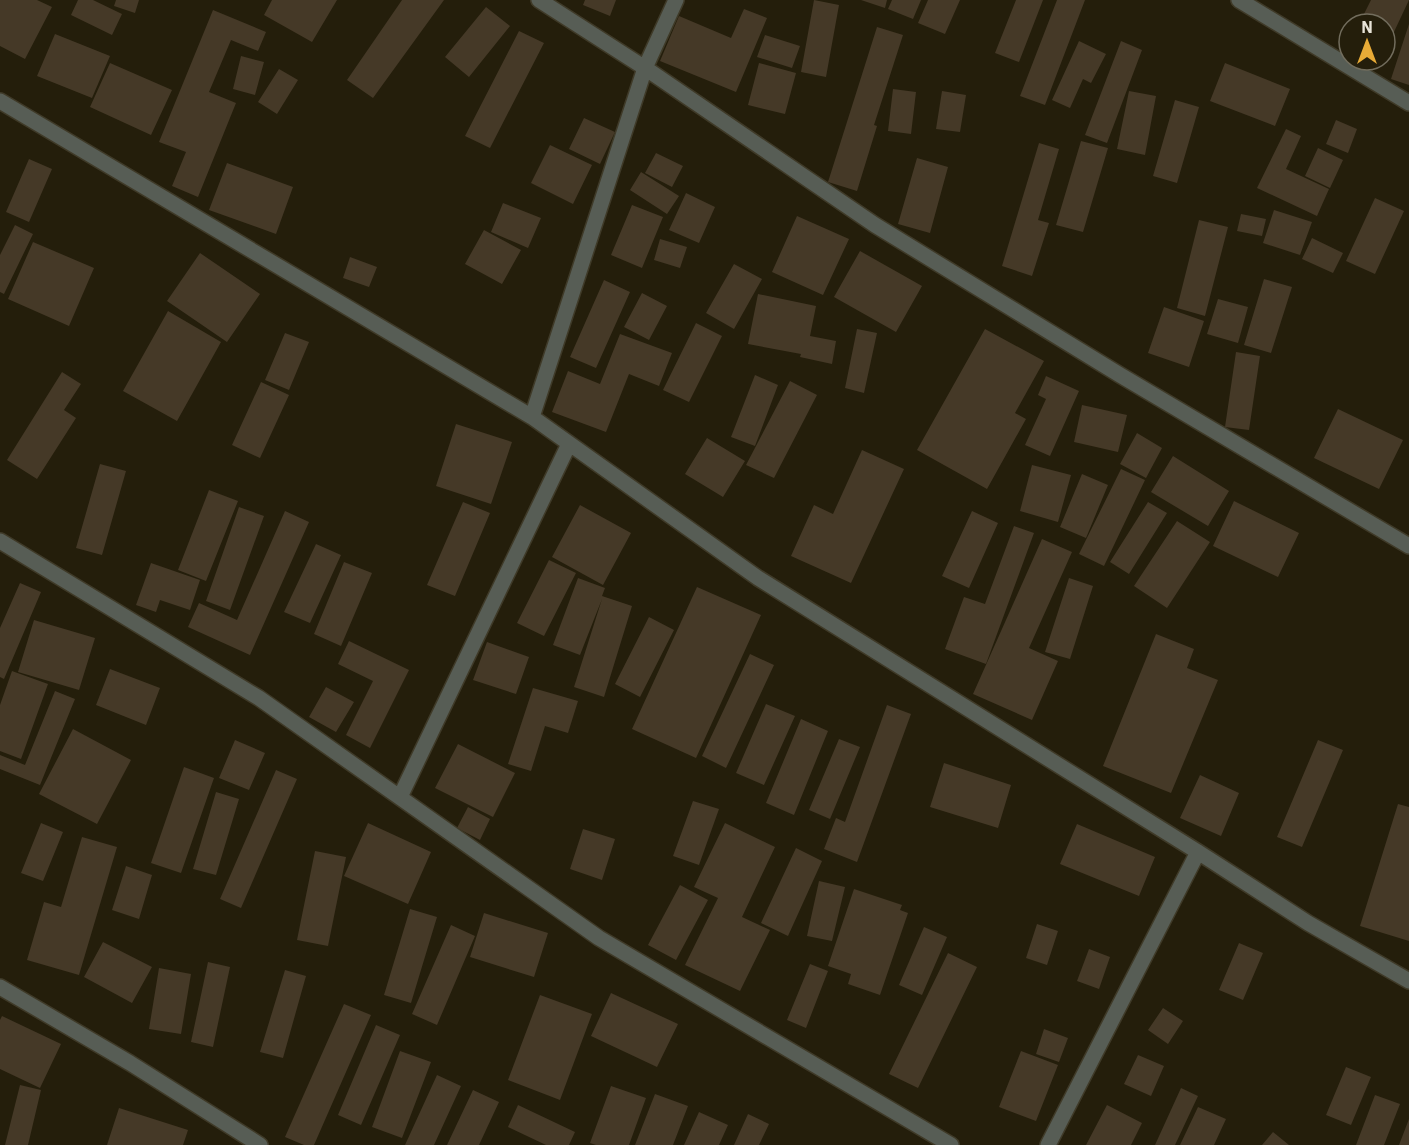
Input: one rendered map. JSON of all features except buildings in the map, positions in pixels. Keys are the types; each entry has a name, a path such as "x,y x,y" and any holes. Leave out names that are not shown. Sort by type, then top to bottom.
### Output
{"street":[{"path":"539,0 645,68 875,225 1120,375 1409,546"},
{"path":"532,417 645,68 676,0"},
{"path":"1239,0 1409,103"},
{"path":"0,101 532,417 758,578 1198,852 1308,924 1409,981"},
{"path":"400,797 569,444"},
{"path":"0,541 259,698 599,938 951,1145"},
{"path":"1048,1145 1198,852"},
{"path":"0,987 130,1063 260,1145"}]}
